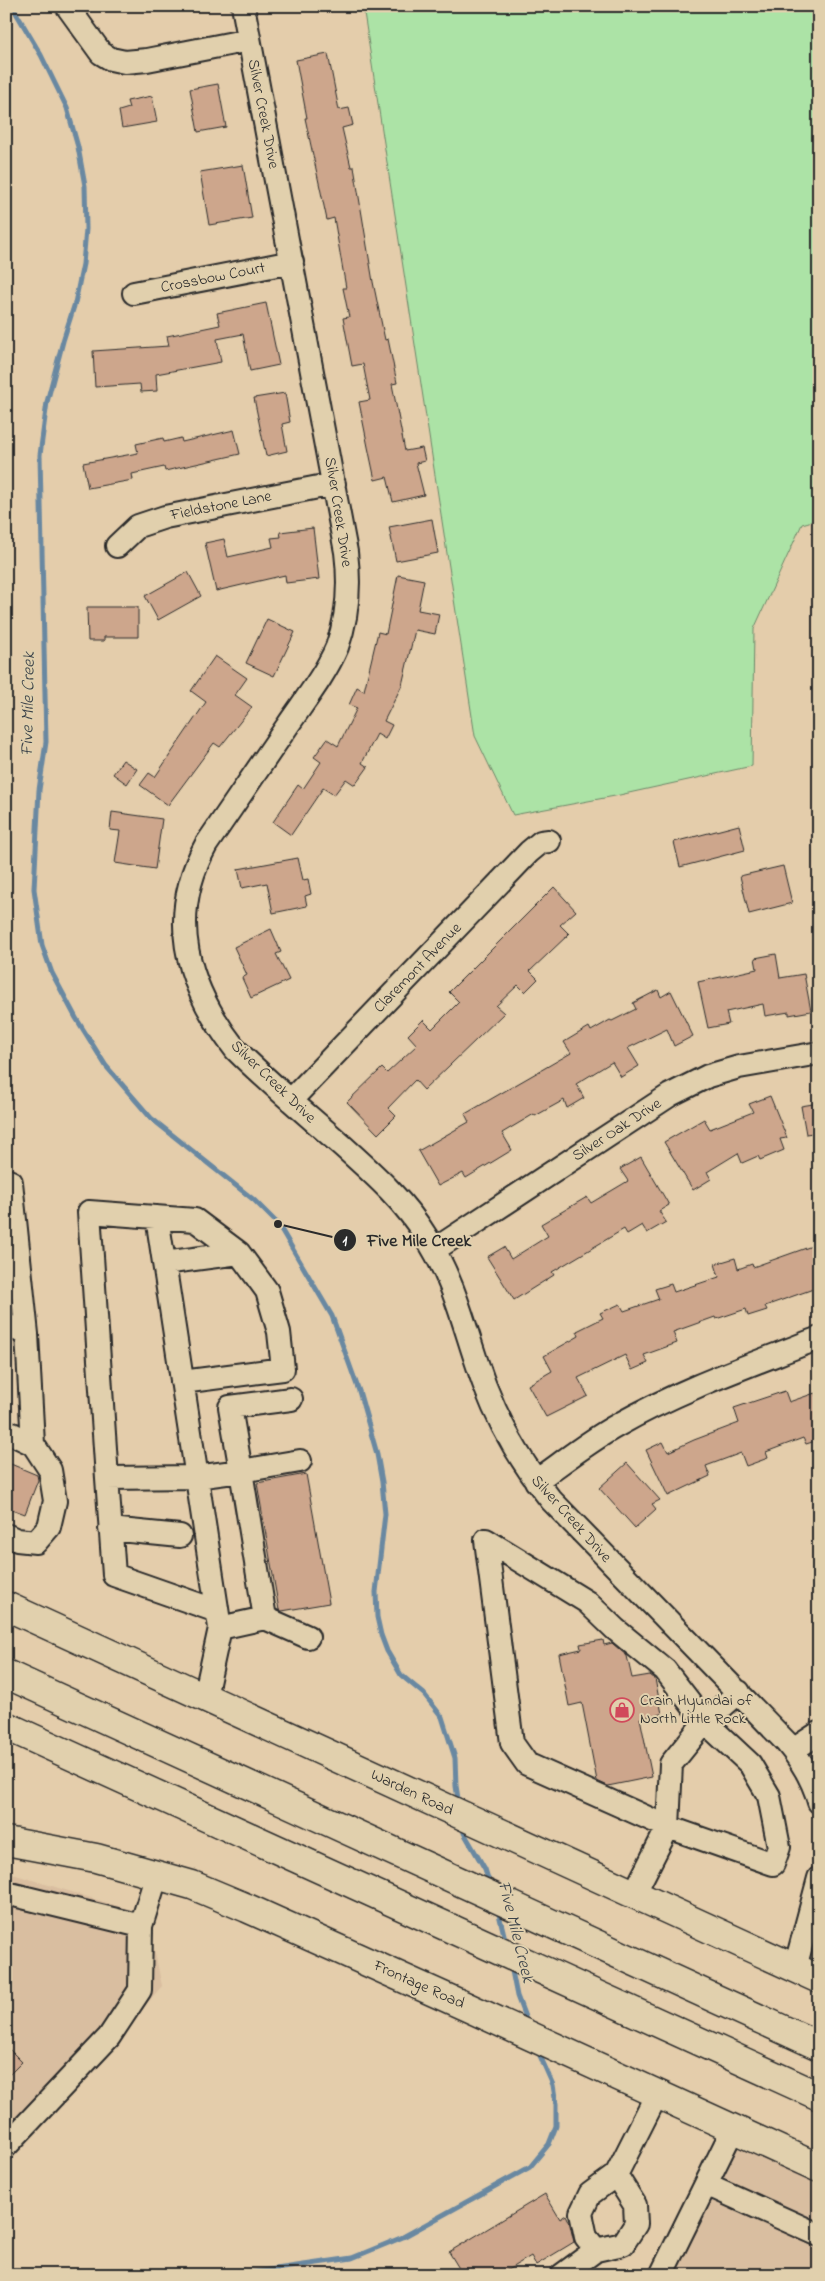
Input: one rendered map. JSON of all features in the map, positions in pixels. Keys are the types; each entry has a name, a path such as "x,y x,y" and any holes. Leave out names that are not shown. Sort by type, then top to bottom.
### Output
{"main road":[{"name":"Warden Road","path":"6,1606 807,1973"},
{"path":"6,1674 819,2046"},
{"path":"6,1726 819,2096"},
{"name":"Frontage Road","path":"6,1841 96,1858 192,1885 499,2021 819,2168"}],"street":[{"path":"67,6 101,53 111,59 125,62 147,60 249,40"},
{"name":"Silver Creek Drive","path":"242,6 334,484 348,570 345,618 337,645 313,688 195,864 188,885 185,904 187,948 196,982 205,1004 236,1050 393,1193 414,1218 434,1250 454,1290 485,1386 498,1417 524,1466 536,1482 564,1514 740,1692 793,1750 810,1776 819,1802"},
{"name":"Crossbow Court","path":"134,293 292,262"},
{"name":"Fieldstone Lane","path":"117,546 138,526 165,517 334,484"},
{"name":"Claremont Avenue","path":"291,1100 529,852 541,842 549,841"},
{"name":"Silver Oak Drive","path":"434,1250 670,1095 708,1076 740,1067 819,1053"},
{"path":"6,1180 11,1182 27,1334 33,1444 50,1470 56,1501 49,1527 36,1542 17,1540 6,1535"},
{"path":"182,1382 283,1369 279,1332 267,1291 239,1253 195,1220 89,1212 114,1575 218,1620 264,1618 308,1637"},
{"path":"157,1217 218,1620 205,1697"},
{"path":"164,1263 239,1253"},
{"path":"6,1325 27,1334"},
{"path":"536,1482 580,1449 618,1425 663,1401 819,1338"},
{"path":"264,1618 230,1408 291,1399"},
{"path":"6,1431 33,1444"},
{"path":"107,1478 196,1477 300,1461"},
{"path":"110,1529 180,1536"},
{"path":"486,1540 587,1602 615,1629 665,1670 705,1722 750,1764 769,1796 779,1848 773,1864 668,1827 526,1764 512,1743 486,1540"},
{"path":"634,1894 668,1827 671,1764 705,1722 740,1692"},
{"path":"793,1750 819,1733"},
{"path":"6,2146 109,2037 140,1990 141,1926 158,1874"},
{"path":"807,1973 819,1878"},
{"path":"6,1892 141,1926"},
{"path":"596,2250 586,2237 582,2214 590,2194 616,2175 657,2094"},
{"path":"661,2275 733,2129"},
{"path":"562,2275 596,2250 622,2244 636,2224 635,2205 616,2175"},
{"path":"706,2184 819,2236"}],"shaded area":[{"path":"6,1872 147,1915 162,1986 6,2164"},
{"path":"733,2129 819,2168 819,2275 661,2275"}],"green space":[{"path":"363,6 819,6 819,519 802,524 754,629 752,766 615,796 513,815 475,736"}],"building":[{"path":"328,54 339,110 349,108 353,125 342,128 351,167 354,167 373,282 385,340 388,339 397,383 392,384 405,451 422,448 425,461 416,463 424,495 393,502 387,477 375,480 359,402 370,400 363,364 352,366 343,318 349,317 343,288 346,288 334,218 327,220 305,118 307,118 296,60"},
{"path":"218,84 226,127 198,132 190,89"},
{"path":"152,96 157,122 122,128 119,111 129,108 127,101"},
{"path":"243,165 252,218 209,225 200,172"},
{"path":"266,303 279,365 250,371 243,334 217,339 221,362 156,374 157,391 141,392 140,384 95,387 93,351 169,346 167,336 220,325 217,313"},
{"path":"285,393 290,422 282,424 287,451 266,456 254,398"},
{"path":"234,430 240,454 165,471 164,467 132,474 133,480 88,488 83,463 138,453 136,444 163,438 164,442 181,438 182,442"},
{"path":"432,519 438,553 396,561 389,527"},
{"path":"313,528 319,579 286,583 285,575 216,591 205,543 224,539 228,557 273,547 271,538 281,537 280,532"},
{"path":"188,572 201,596 158,620 145,596"},
{"path":"398,575 424,580 418,610 439,614 435,634 415,630 402,685 384,721 392,725 385,739 377,734 362,763 368,767 355,785 346,779 334,795 323,788 291,835 273,822 298,785 303,789 321,762 314,757 327,739 338,746 357,708 349,705 357,687 364,691 378,632 386,634"},
{"path":"87,607 138,607 138,637 104,637 104,641 88,641"},
{"path":"267,619 295,632 274,676 246,663"},
{"path":"215,656 247,678 235,695 252,707 220,747 214,743 168,805 140,785 149,773 155,777 206,702 191,691"},
{"path":"123,760 137,769 127,784 113,774"},
{"path":"112,812 162,819 155,869 115,863 120,831 110,830"},
{"path":"739,825 745,850 680,867 674,842"},
{"path":"298,858 303,880 308,879 311,894 305,896 307,906 273,913 267,883 242,888 238,869"},
{"path":"783,866 792,903 749,914 740,876"},
{"path":"554,887 576,911 560,925 569,934 530,971 538,979 525,992 518,985 496,1006 504,1013 424,1090 415,1080 388,1108 396,1116 378,1134 347,1102 382,1068 387,1073 417,1045 408,1035 423,1020 432,1029 459,1002 449,992"},
{"path":"271,929 281,952 276,954 289,980 251,998 242,978 247,975 234,947"},
{"path":"776,954 780,978 804,974 811,1011 789,1015 789,1012 765,1016 763,1004 726,1012 729,1024 708,1028 698,982 757,969 755,958"},
{"path":"658,990 661,997 671,991 693,1036 674,1046 667,1029 628,1048 639,1066 621,1077 612,1062 576,1084 584,1098 567,1108 564,1100 535,1116 534,1114 502,1133 512,1150 466,1178 463,1173 438,1186 418,1151 469,1122 465,1114 571,1053 564,1042 589,1027 591,1031 610,1020 612,1021 636,1009 633,1003"},
{"path":"770,1096 787,1138 780,1139 784,1150 760,1160 758,1156 742,1163 738,1153 707,1172 711,1179 693,1190 664,1142 704,1119 710,1129 753,1112 749,1104"},
{"path":"819,1103 819,1132 806,1134 801,1106"},
{"path":"641,1157 669,1205 659,1211 666,1222 647,1233 642,1225 627,1234 624,1229 552,1272 554,1275 514,1300 487,1257 504,1247 511,1259 548,1236 541,1224 587,1197 591,1203 628,1181 620,1169"},
{"path":"812,1246 819,1265 819,1287 765,1306 767,1310 748,1316 746,1309 716,1319 715,1317 673,1332 677,1343 644,1355 648,1363 632,1370 625,1355 578,1378 588,1396 546,1417 528,1385 552,1371 544,1356 579,1336 577,1331 603,1318 600,1313 620,1304 624,1311 659,1299 655,1289 671,1284 674,1292 719,1277 715,1264 735,1258 738,1269 752,1264 753,1267"},
{"path":"785,1391 789,1402 815,1393 819,1404 819,1440 806,1444 803,1438 766,1452 768,1458 746,1466 741,1453 706,1466 710,1476 668,1496 646,1450 663,1442 668,1452 739,1423 734,1408"},
{"path":"6,1462 37,1475 38,1480 25,1514 6,1507"},
{"path":"627,1463 660,1500 652,1504 656,1509 635,1528 599,1488"},
{"path":"306,1474 329,1603 282,1611 279,1610 257,1483"},
{"name":"Crain Hyundai of North Little Rock","path":"603,1640 604,1645 612,1643 627,1656 632,1678 650,1675 655,1679 662,1714 640,1718 652,1777 608,1786 597,1781 582,1703 569,1706 559,1654 581,1649 580,1644"},
{"path":"6,2046 22,2062 6,2078"},
{"path":"545,2194 560,2219 566,2215 574,2242 536,2265 531,2256 499,2275 463,2275 449,2252"}],"waterway":[{"name":"Five Mile Creek","path":"12,6 41,55 67,108 78,147 85,186 86,229 83,264 75,303 47,402 40,455 46,742 39,790 34,889 42,945 52,973 76,1018 106,1066 151,1118 254,1200 278,1224 332,1316 359,1391 377,1454 382,1482 385,1514 376,1592 377,1617 381,1635 387,1651 401,1675 424,1694 442,1717 455,1758 459,1805"},
{"name":"Five Mile Creek","path":"462,1825 464,1833 485,1869 490,1885"},
{"name":"Five Mile Creek","path":"498,1910 506,1943"},
{"name":"Five Mile Creek","path":"511,1966 517,1996 528,2025"},
{"name":"Five Mile Creek","path":"234,2275 352,2258 403,2237 530,2167 549,2144 556,2126 556,2104 553,2085 537,2049"}],"place":[{"name":"Five Mile Creek","path":"278,1224"},
{"name":"Crain Hyundai of North Little Rock","path":"622,1710"}]}
